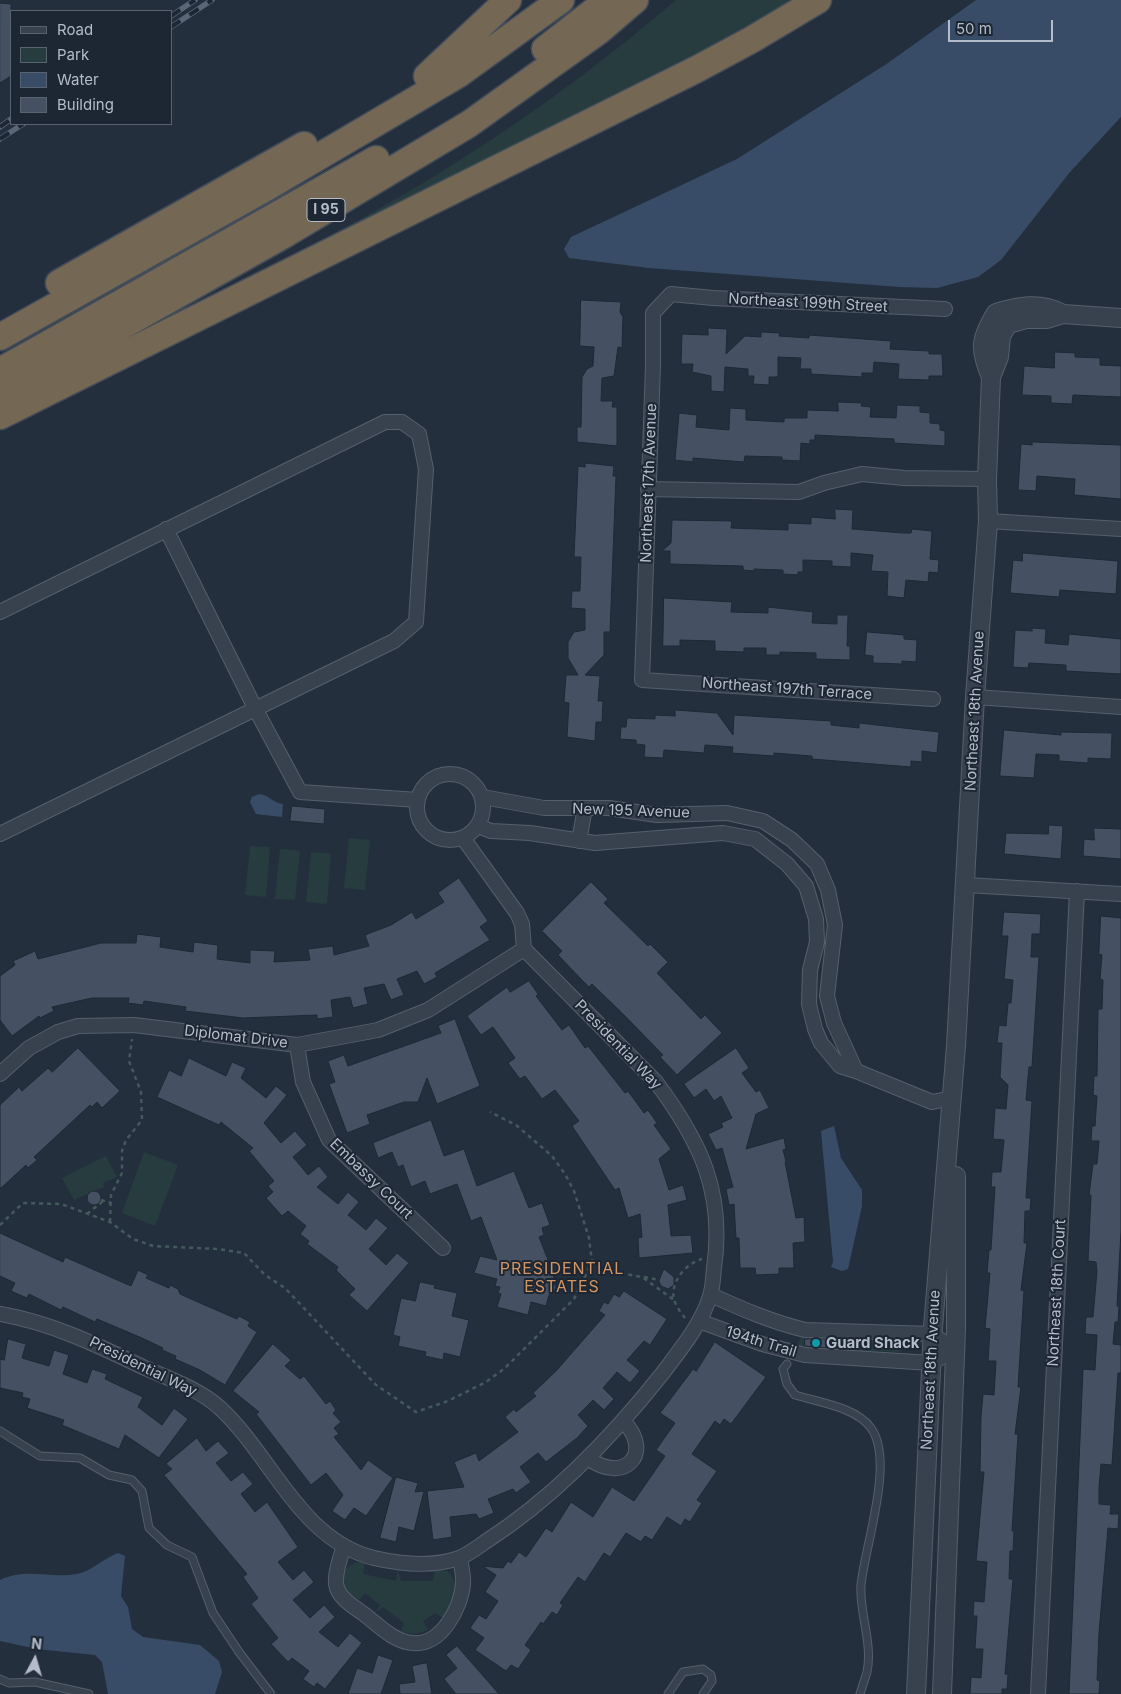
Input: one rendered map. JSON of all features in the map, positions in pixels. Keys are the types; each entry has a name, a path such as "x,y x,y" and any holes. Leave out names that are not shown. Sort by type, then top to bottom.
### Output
{"highway":[{"path":"427,76 508,0"},
{"path":"0,316 427,76 534,0"},
{"path":"0,337 260,192 459,74 561,0"},
{"path":"0,371 417,137 511,75 608,0"},
{"name":"I 95","path":"0,395 282,236 470,124 598,31 635,0"},
{"path":"0,416 697,69 751,40 818,0"}],"street":[{"name":"Northeast 199th Street","path":"671,294 713,298 945,309"},
{"name":"Northeast 17th Avenue","path":"642,680 653,365 653,313 671,294"},
{"name":"Northeast 18th Avenue","path":"916,1694 932,1334 956,1046 975,697 988,521 987,479 991,377 999,357 1001,336 1008,324 1026,319 1047,319 1063,314 1121,318"},
{"path":"0,612 385,422 402,422 419,434 426,469 416,622 394,641 0,834"},
{"path":"648,489 800,492 824,483 862,474 904,478 987,479"},
{"path":"988,521 1121,529"},
{"path":"166,529 256,710 300,792 418,800"},
{"name":"Northeast 197th Terrace","path":"642,680 933,699"},
{"path":"975,697 1121,708"},
{"path":"448,773 459,774 469,779 483,797 484,808 478,826 463,838 446,840 435,836 426,830 420,821 418,800 428,782 438,776 448,773"},
{"name":"New 195 Avenue","path":"483,797 544,808 609,808 657,815 727,813 763,821 792,840 817,864 828,890 835,925 827,996 834,1023 856,1071"},
{"path":"579,841 585,808"},
{"name":"New 195 Avenue","path":"478,826 491,831 530,833 595,843 723,833 755,839 787,864 806,886 816,919 817,942 810,970 809,1004 821,1043 840,1066 932,1102 952,1098"},
{"path":"463,838 490,879 517,913 522,924 524,949"},
{"path":"966,885 1121,894"},
{"name":"Northeast 18th Court","path":"1038,1694 1076,891"},
{"name":"Diplomat Drive","path":"0,1074 29,1048 58,1032 78,1026 134,1025 297,1045 378,1030 428,1010 524,949"},
{"name":"Presidential Way","path":"0,1314 30,1319 73,1333 195,1391 220,1408 317,1527 344,1547 370,1557 393,1562 432,1563 460,1558 518,1520 588,1458 624,1422 680,1351 698,1324 711,1295 717,1252 718,1213 706,1168 694,1141 656,1082 524,949"},
{"name":"Embassy Court","path":"297,1045 303,1082 329,1140 443,1248"},
{"name":"Northeast 18th Avenue","path":"942,1694 955,1350 956,1046"},
{"name":"194th Trail","path":"711,1295 776,1323 806,1330 932,1334"},
{"name":"194th Trail","path":"698,1324 805,1355 931,1363"},
{"path":"783,1350 787,1326"},
{"path":"931,1363 955,1350 932,1334"},
{"path":"588,1458 604,1468 612,1470 627,1465 636,1452 637,1444 632,1430 624,1422"},
{"path":"344,1547 336,1584 340,1594 347,1602 397,1639 414,1644 428,1640 439,1633 450,1621 463,1585 460,1558"}],"lane":[{"path":"787,1364 783,1370 787,1384 795,1395 853,1412 871,1428 881,1450 872,1530 861,1583 867,1671 860,1694"},
{"path":"0,1431 40,1456 80,1458 109,1475 132,1480 142,1491 149,1528 167,1545 192,1557 213,1613 239,1652 271,1694"},
{"path":"668,1694 683,1672 703,1670 711,1675 712,1681 703,1694"},
{"path":"0,1679 9,1683 35,1682 89,1694"}],"path":[{"path":"110,1222 112,1195 122,1173 122,1152 126,1140 142,1120 141,1092 129,1061 134,1025"},
{"path":"0,1225 23,1203 61,1204 110,1222 133,1239 153,1246 218,1248 244,1253 265,1275 291,1294 376,1385 416,1412 448,1401 486,1382 505,1368 574,1299 592,1262 589,1238 574,1191 565,1174 552,1156 516,1125 490,1112"},
{"path":"87,1214 102,1200 111,1204"},
{"path":"674,1300 675,1284 680,1274 689,1265 702,1259"},
{"path":"589,1268 660,1280"},
{"path":"642,1277 674,1300 685,1317 698,1324"}],"green space":[{"path":"676,0 809,0 259,274 384,206 514,125 569,85"},
{"path":"349,838 370,840 365,890 344,888"},
{"path":"250,846 270,847 266,897 245,895"},
{"path":"280,849 300,851 295,900 275,899"},
{"path":"311,852 331,854 327,904 306,902"},
{"path":"144,1152 178,1165 155,1226 122,1213"},
{"path":"106,1156 117,1177 103,1183 104,1187 74,1200 62,1178"},
{"path":"801,1337 899,1341 904,1346 902,1351 898,1352 803,1348 798,1344"},
{"path":"358,1562 365,1563 363,1574 396,1581 398,1570 401,1581 433,1581 435,1570 447,1571 452,1576 455,1587 452,1600 443,1618 435,1613 423,1621 428,1630 416,1634 401,1632 404,1623 383,1607 374,1614 380,1605 365,1593 359,1600 347,1591 342,1580 343,1574 350,1565"}],"water":[{"path":"976,0 1121,0 1121,117 1070,172 1001,260 978,277 937,288 900,287 649,268 569,258 564,249 571,237 737,159 888,63"},
{"path":"259,794 283,804 282,817 256,814 250,802 252,797"},
{"path":"834,1126 841,1158 862,1190 862,1206 848,1269 842,1271 831,1267 833,1262 821,1131"},
{"path":"118,1553 125,1556 121,1596 128,1607 132,1629 143,1637 200,1645 219,1661 222,1672 215,1694 108,1694 102,1662 95,1655 37,1649 0,1641 0,1580 20,1574 77,1574"}],"building":[{"path":"0,3 11,4 11,10 10,77 0,83"},
{"path":"581,300 621,302 620,312 623,317 622,348 618,347 614,376 602,378 601,401 613,401 612,407 617,407 617,446 577,442 577,427 581,427 582,377 587,369 593,366 594,347 580,346"},
{"path":"708,328 727,329 726,354 745,336 761,337 761,332 780,333 779,336 809,338 809,335 891,341 890,349 929,351 929,354 942,354 943,376 929,376 929,380 898,379 899,364 874,362 873,373 862,373 862,377 811,374 811,369 800,369 801,358 778,357 778,377 769,377 769,385 753,384 754,376 748,376 748,369 725,367 724,392 711,391 711,376 692,372 693,364 681,364 682,334 708,335"},
{"path":"1055,352 1075,353 1075,357 1100,358 1100,365 1121,366 1121,397 1073,395 1072,404 1051,403 1051,396 1022,395 1024,366 1054,368"},
{"path":"838,402 862,403 861,406 871,407 870,417 896,418 897,405 920,406 920,412 930,413 930,423 940,424 940,430 945,431 945,446 894,443 894,439 815,435 815,440 810,440 810,444 801,443 800,461 782,460 782,457 745,456 744,462 693,458 693,462 675,460 679,413 697,415 696,427 729,430 730,408 746,409 746,420 784,422 784,418 807,418 807,410 838,411"},
{"path":"1032,442 1121,445 1121,499 1074,495 1075,479 1037,476 1036,491 1018,490 1021,444 1032,445"},
{"path":"585,463 614,466 613,476 616,476 610,632 604,632 604,655 585,675 600,676 598,701 603,701 602,722 596,722 595,741 567,737 569,703 564,702 566,675 578,675 568,658 568,642 574,632 585,630 585,609 571,608 572,591 580,591 581,557 574,557 578,466 585,467"},
{"path":"835,509 853,510 852,529 903,533 911,533 912,529 932,531 930,559 939,560 938,573 929,572 928,582 906,580 904,598 887,596 888,572 871,571 873,555 851,553 851,567 832,566 832,561 803,560 803,572 798,572 798,575 783,574 783,570 743,570 743,566 670,564 670,551 662,551 671,543 672,520 732,521 731,528 788,530 788,523 811,524 811,517 835,519"},
{"path":"1023,553 1118,561 1116,594 1060,590 1059,597 1010,593 1013,560 1022,561"},
{"path":"664,598 732,602 731,612 768,613 768,607 813,612 812,623 837,624 837,615 848,615 847,646 850,646 850,660 816,659 816,653 780,652 780,655 766,655 766,648 744,648 744,652 715,651 715,641 680,640 680,646 663,646"},
{"path":"1032,628 1046,629 1045,643 1068,645 1069,634 1121,639 1121,674 1066,671 1066,665 1029,663 1028,668 1013,667 1015,630 1032,631"},
{"path":"867,632 904,635 904,639 917,640 916,662 902,661 902,664 873,663 873,656 865,655"},
{"path":"675,710 717,713 733,735 734,715 831,721 831,725 859,728 859,723 939,732 937,753 922,751 922,762 911,761 911,767 812,759 812,756 774,753 774,756 732,753 733,747 705,745 704,753 664,750 663,758 644,757 645,745 636,744 636,740 620,739 621,727 626,727 627,718 655,719 655,715 675,716"},
{"path":"1004,730 1061,735 1061,732 1112,733 1111,759 1088,758 1088,763 1059,761 1059,755 1036,754 1034,778 1000,776"},
{"path":"292,806 325,809 324,824 290,821"},
{"path":"1049,825 1063,826 1061,859 1004,854 1006,833 1048,834"},
{"path":"1094,828 1121,829 1121,859 1083,856 1084,839 1094,840"},
{"path":"459,878 488,921 480,927 490,940 435,973 437,977 424,984 417,971 397,979 404,995 391,1000 384,984 364,988 368,1004 353,1008 350,997 331,1000 333,1017 317,1019 317,1015 243,1018 185,1011 186,1007 144,1001 143,1005 128,1003 129,998 92,998 52,1007 54,1011 40,1018 39,1016 12,1036 0,1020 0,976 15,965 13,961 35,951 38,959 101,943 136,943 137,934 161,937 160,947 193,952 194,942 218,945 217,959 250,963 250,950 275,951 274,962 310,960 308,949 333,946 334,955 369,946 365,935 391,925 412,912 416,919 444,902 438,893"},
{"path":"591,882 608,899 604,903 648,946 650,944 668,962 657,973 701,1019 705,1015 722,1033 677,1075 660,1057 663,1055 623,1014 592,984 589,987 558,955 562,951 542,931"},
{"path":"1004,912 1041,914 1040,934 1032,934 1031,957 1039,957 1032,1067 1029,1067 1026,1100 1032,1101 1026,1198 1031,1198 1030,1211 1025,1211 1024,1243 1027,1243 1021,1290 1024,1291 1018,1387 1021,1387 1015,1434 1018,1434 1012,1531 1014,1531 1013,1551 1010,1551 1009,1579 1013,1579 1005,1674 1008,1674 1007,1689 1002,1689 1002,1694 970,1694 971,1677 981,1678 983,1649 975,1649 977,1616 973,1616 974,1601 984,1602 987,1562 976,1561 984,1472 980,1472 981,1417 983,1394 994,1395 996,1361 988,1361 990,1329 985,1328 990,1273 987,1273 989,1250 991,1250 995,1187 991,1187 992,1172 1001,1172 1004,1140 993,1139 995,1108 1006,1109 1008,1085 1000,1077 1002,1043 997,1043 999,1025 1006,1026 1013,980 1004,979 1008,936 1002,936"},
{"path":"1101,916 1121,918 1121,1231 1117,1306 1119,1306 1118,1322 1115,1322 1113,1344 1121,1345 1121,1373 1118,1373 1112,1465 1101,1464 1099,1488 1099,1504 1111,1505 1110,1514 1119,1514 1118,1529 1108,1528 1099,1633 1097,1680 1100,1681 1099,1694 1069,1694 1083,1369 1095,1370 1097,1335 1085,1334 1086,1317 1093,1317 1097,1271 1096,1262 1088,1261 1091,1195 1089,1195 1093,1164 1097,1164 1099,1141 1091,1141 1092,1126 1095,1126 1097,1096 1093,1095 1094,1076 1097,1076 1098,1009 1102,1009 1103,980 1100,979 1102,955 1099,954"},
{"path":"529,981 538,994 536,996 562,1030 569,1025 585,1048 588,1046 625,1093 628,1091 644,1113 648,1110 657,1123 654,1125 671,1149 659,1159 669,1190 683,1185 687,1200 668,1205 671,1236 691,1235 693,1253 639,1258 638,1238 642,1237 640,1214 628,1218 619,1188 615,1190 572,1126 579,1121 555,1090 542,1099 525,1076 520,1079 508,1063 515,1058 493,1027 481,1035 467,1016 507,987 510,992"},
{"path":"455,1019 480,1086 437,1104 427,1078 418,1102 404,1102 367,1115 370,1124 347,1133 329,1084 335,1082 328,1061 344,1055 348,1066 441,1033 438,1026"},
{"path":"78,1048 120,1091 102,1108 97,1102 92,1107 90,1105 34,1157 37,1160 28,1168 26,1165 0,1189 0,1105 19,1087 22,1091 48,1068 52,1072"},
{"path":"736,1048 749,1068 742,1073 756,1092 760,1090 769,1108 756,1114 746,1149 784,1138 786,1149 783,1150 796,1218 804,1217 805,1242 793,1243 794,1268 779,1268 779,1274 756,1275 755,1268 740,1268 739,1238 736,1238 734,1204 729,1205 726,1189 733,1187 722,1148 716,1150 708,1134 723,1127 721,1123 732,1118 721,1096 714,1101 706,1089 694,1098 684,1084"},
{"path":"189,1058 226,1076 232,1062 246,1068 241,1078 266,1098 276,1086 287,1095 264,1123 281,1143 295,1131 307,1145 293,1157 308,1175 319,1166 328,1177 317,1187 338,1204 348,1192 359,1202 348,1215 366,1230 376,1218 388,1228 369,1249 386,1265 397,1253 409,1263 367,1311 349,1295 355,1289 336,1270 338,1267 307,1244 309,1241 300,1234 306,1226 288,1211 282,1216 266,1198 273,1192 268,1186 274,1181 249,1151 253,1148 221,1122 219,1125 157,1097 169,1070 181,1076"},
{"path":"431,1120 444,1156 464,1149 477,1186 514,1171 529,1208 542,1203 550,1225 542,1228 544,1235 539,1237 554,1275 553,1282 556,1287 554,1292 549,1295 546,1306 531,1302 528,1315 497,1307 501,1294 498,1293 500,1287 495,1286 497,1279 474,1273 480,1256 497,1260 481,1217 471,1221 457,1184 430,1194 425,1181 411,1187 403,1165 398,1167 392,1152 378,1158 373,1143"},
{"path":"91,1191 97,1191 101,1198 97,1205 91,1205 87,1201 87,1195"},
{"path":"0,1233 63,1262 65,1257 131,1286 138,1270 148,1275 146,1278 169,1288 170,1285 178,1289 180,1294 237,1319 239,1316 250,1322 248,1326 257,1332 225,1385 200,1370 175,1359 176,1356 142,1338 97,1319 95,1322 63,1307 61,1310 29,1294 27,1298 11,1291 15,1283 0,1276"},
{"path":"664,1269 674,1277 674,1285 668,1289 661,1286 659,1281"},
{"path":"420,1282 435,1285 434,1288 457,1293 452,1316 469,1320 460,1357 444,1353 443,1360 425,1356 426,1352 398,1346 400,1337 393,1335 401,1298 415,1301"},
{"path":"624,1291 667,1319 650,1345 644,1341 627,1360 640,1371 630,1383 617,1372 603,1388 614,1399 604,1410 593,1400 578,1415 588,1426 577,1438 546,1462 538,1453 520,1467 531,1482 516,1493 513,1489 488,1499 494,1513 479,1519 476,1514 450,1517 452,1537 433,1540 427,1491 464,1487 454,1462 476,1453 479,1461 518,1432 505,1417 514,1409 516,1412 536,1396 533,1393 556,1371 605,1315 599,1311 604,1302 608,1304 614,1294 619,1297"},
{"path":"8,1339 26,1344 22,1358 49,1366 54,1350 69,1355 63,1374 87,1383 92,1369 107,1374 105,1379 143,1397 138,1407 162,1425 174,1408 188,1419 159,1458 125,1435 119,1449 62,1425 64,1420 27,1408 30,1399 22,1397 23,1393 0,1388 0,1359 4,1360"},
{"name":"Guard Shack","path":"805,1339 826,1339 826,1348 805,1346"},
{"path":"715,1342 766,1377 731,1424 724,1419 720,1425 715,1421 692,1454 717,1471 697,1500 702,1503 690,1522 685,1519 681,1526 667,1517 652,1540 645,1536 641,1542 626,1533 610,1557 604,1553 585,1582 578,1577 560,1603 563,1605 557,1615 552,1612 543,1624 541,1622 525,1645 531,1650 518,1669 511,1665 506,1671 475,1650 484,1638 470,1628 479,1615 486,1619 498,1601 485,1592 496,1575 482,1566 503,1568 508,1561 511,1563 519,1552 526,1557 546,1528 552,1532 571,1502 593,1517 612,1487 634,1501 665,1456 656,1450 675,1423 660,1413 693,1369 696,1371"},
{"path":"273,1344 291,1360 285,1366 300,1379 304,1376 326,1404 330,1401 336,1410 333,1413 341,1422 334,1428 339,1434 334,1437 361,1470 368,1460 393,1478 366,1516 354,1508 345,1520 332,1511 343,1495 326,1473 311,1485 256,1414 259,1412 233,1391"},
{"path":"197,1438 206,1451 218,1441 229,1453 216,1463 231,1481 243,1472 253,1484 241,1494 255,1512 267,1502 298,1547 278,1562 293,1580 304,1570 314,1582 293,1600 310,1618 324,1605 335,1617 319,1632 338,1647 350,1633 362,1643 325,1689 317,1683 314,1687 303,1679 309,1671 292,1658 288,1662 271,1644 278,1638 251,1604 258,1598 243,1577 247,1574 164,1475 172,1469 166,1464"},
{"path":"396,1477 418,1483 415,1492 424,1491 414,1531 399,1527 396,1542 380,1538"},
{"path":"457,1646 499,1694 456,1694 444,1679 457,1668 446,1655"},
{"path":"378,1655 393,1660 381,1694 348,1694 357,1668 372,1673"},
{"path":"427,1663 432,1694 400,1694 399,1684 415,1682 412,1666"}],"railway":[{"path":"172,15 195,0"},
{"path":"172,26 212,0"},
{"path":"0,127 10,120"},
{"path":"0,139 21,125"}],"place":[{"name":"Guard Shack","path":"816,1343"}],"district":[{"name":"PRESIDENTIAL ESTATES","path":"562,1278"}]}
